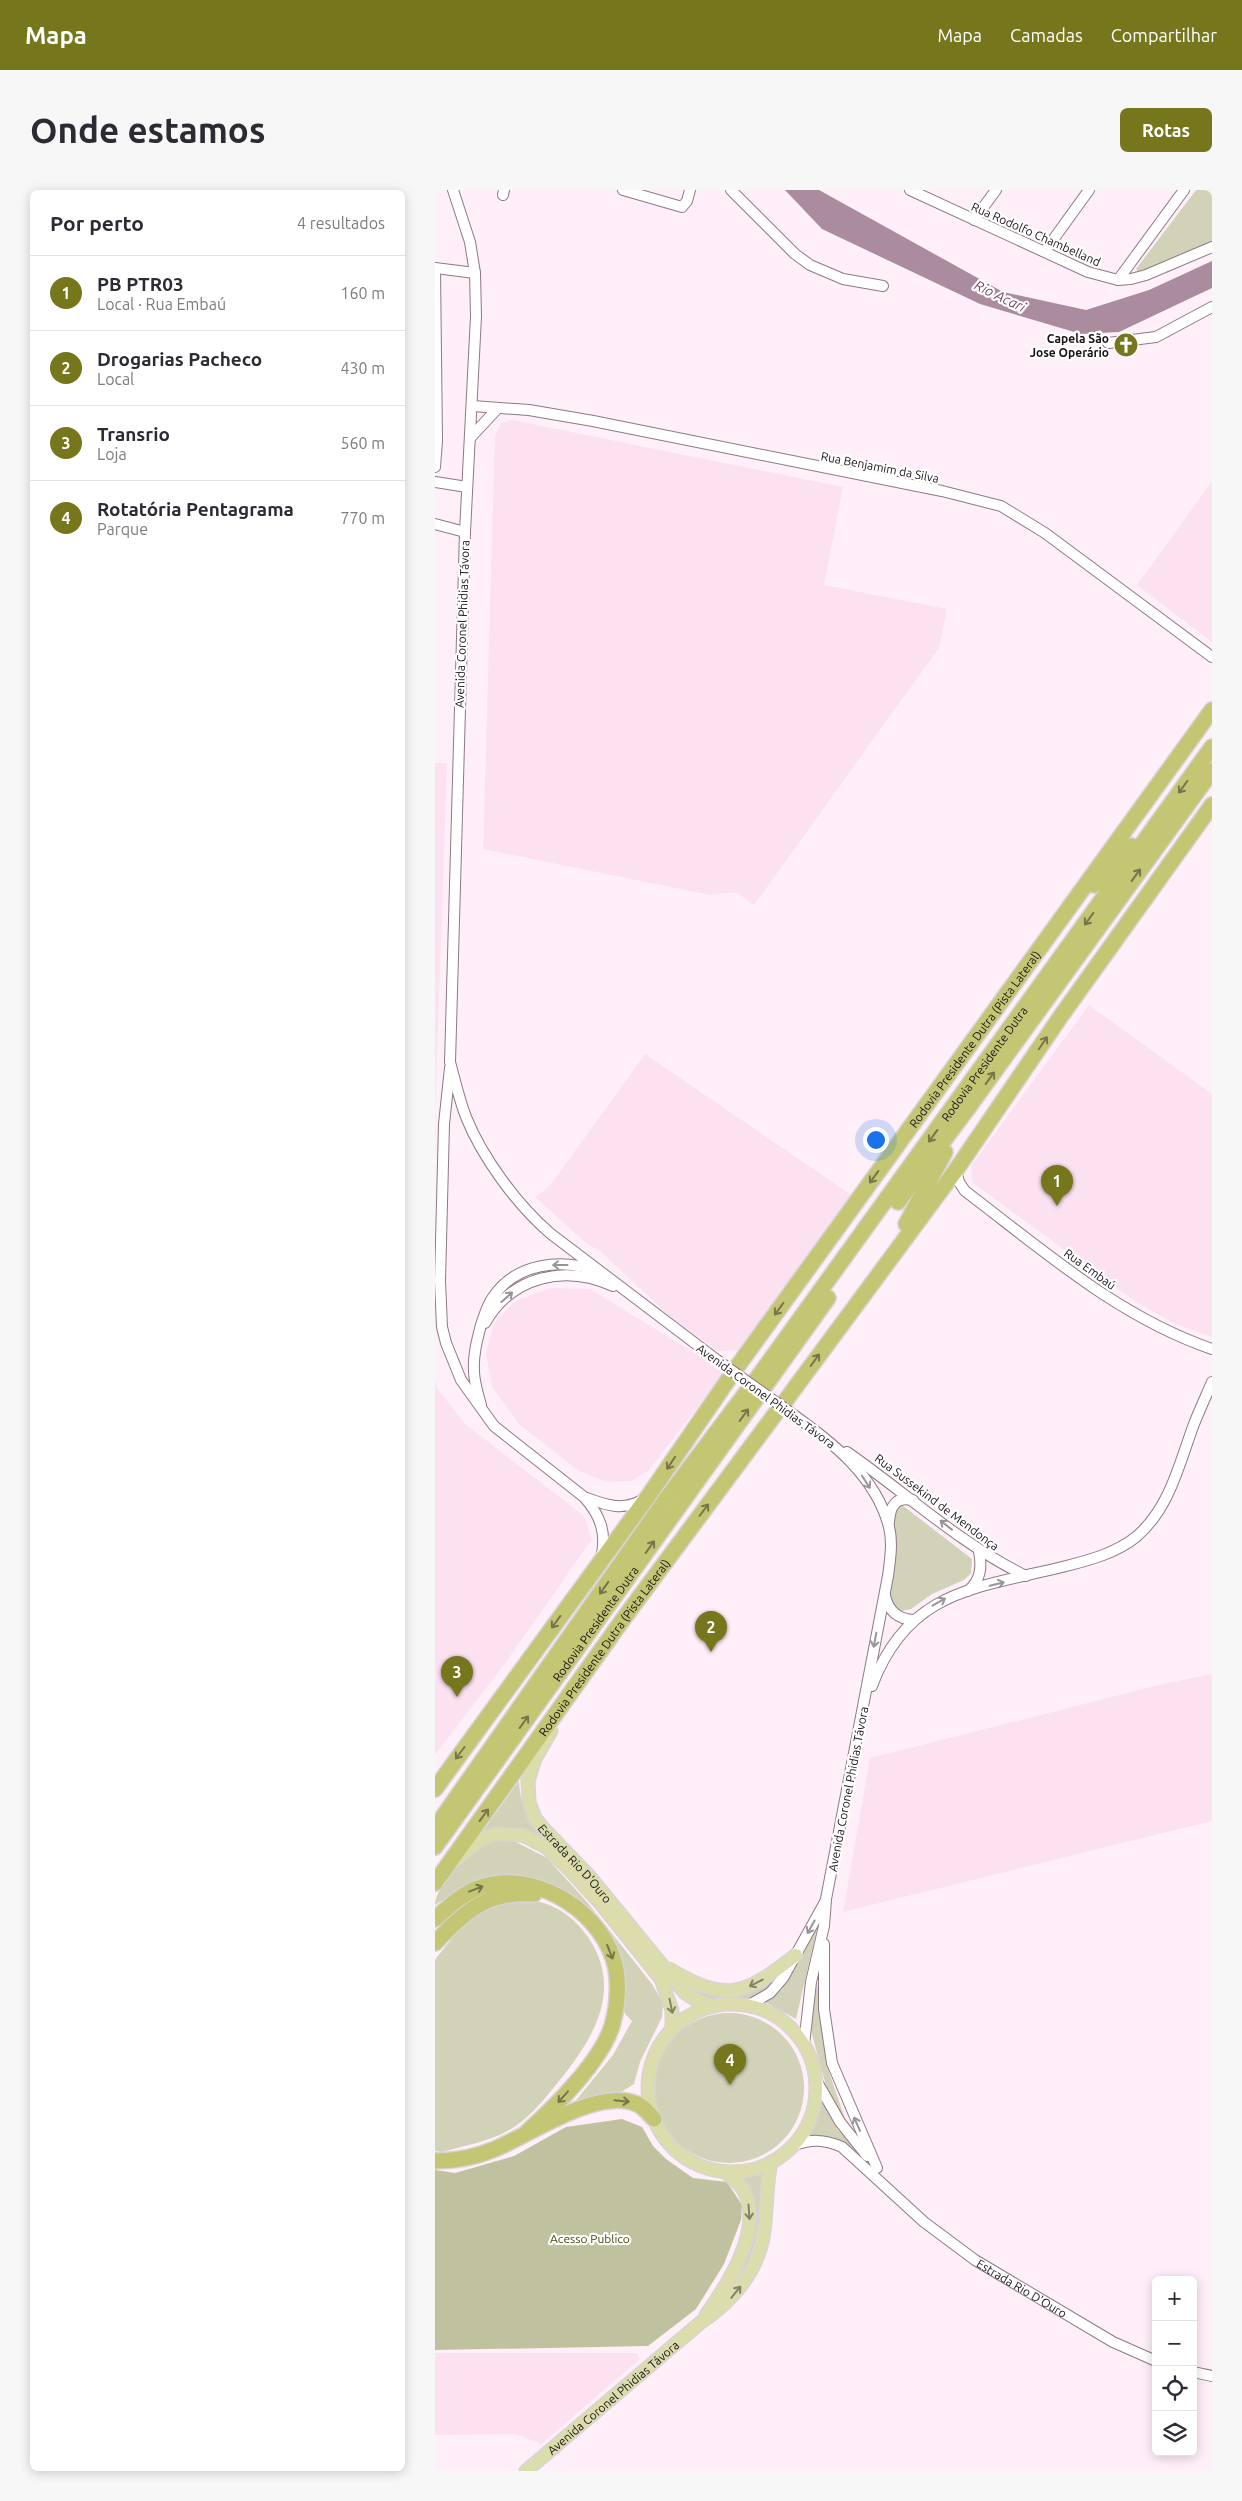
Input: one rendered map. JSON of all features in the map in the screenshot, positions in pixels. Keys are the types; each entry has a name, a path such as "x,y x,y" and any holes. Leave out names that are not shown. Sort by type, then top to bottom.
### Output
{"highway":[{"name":"Rodovia Presidente Dutra (Pista Lateral)","path":"738,1367 1055,924 1212,710"},
{"name":"Rodovia Presidente Dutra","path":"1212,747 761,1383 969,1108 1212,771"},
{"name":"Rodovia Presidente Dutra (Pista Lateral)","path":"435,1883 664,1564 784,1409 882,1269 956,1170 1061,1016 1212,805"},
{"path":"1055,924 1165,813"},
{"path":"882,1269 969,1108"},
{"path":"435,1789 647,1498 729,1381 666,1499"},
{"name":"Rodovia Presidente Dutra","path":"435,1828 666,1499 751,1396 435,1847"},
{"path":"435,1856 460,1820 474,1793"},
{"path":"435,1919 465,1894 495,1884 509,1882 529,1886 565,1900 591,1922 607,1944 617,1977 612,2026 602,2048 559,2101 527,2132"},
{"path":"435,1943 457,1920 484,1901 516,1894 533,1894 565,1900"},
{"path":"435,2162 481,2154 584,2108 613,2100 638,2104 654,2119"}],"main road":[{"name":"Estrada Rio D'Ouro","path":"574,1690 531,1766 527,1786 531,1806 543,1828 590,1877 685,1993 696,2000 712,2006"},
{"name":"Estrada Rio D'Ouro","path":"447,1867 480,1840 495,1834 523,1835 546,1847 595,1898 661,1979 670,2001 672,2029"},
{"path":"660,1963 704,1987 723,1991 736,1990 766,1978 796,1955"},
{"path":"730,2003 749,2005 775,2015 786,2023 804,2044 812,2062 816,2080 816,2094 809,2122 792,2146 771,2162 749,2170 725,2172 710,2169 682,2156 671,2145 654,2119 648,2088 650,2072 662,2042 672,2029 684,2019 712,2006 730,2003"},
{"name":"Avenida Coronel Phidias Távora","path":"525,2471 700,2323 726,2304 740,2288 758,2254 764,2232 765,2191 771,2162"},
{"name":"Avenida Coronel Phidias Távora","path":"700,2323 727,2283 745,2242 749,2226 750,2212 743,2189 725,2172"}],"street":[{"name":"Avenida Coronel Phidias Távora","path":"453,190 470,242 475,273 473,406 465,532 450,1062 444,1124 439,1327 457,1372 483,1413 506,1436 584,1497 596,1511 603,1528 604,1540 601,1561"},
{"path":"623,190 679,207 682,207 687,201 690,190"},
{"path":"731,190 795,254 810,265 843,279 883,286"},
{"name":"Rua Rodolfo Chambelland","path":"910,190 1088,272 1118,280 1146,275 1212,247"},
{"path":"974,220 996,190"},
{"path":"1045,251 1089,190"},
{"path":"1118,280 1183,190"},
{"path":"435,468 435,268 475,273"},
{"path":"1108,343 1156,337 1212,307"},
{"name":"Rua Benjamim da Silva","path":"473,406 529,410 593,421 942,491 1001,506 1045,532 1212,657"},
{"path":"471,436 498,408"},
{"path":"435,482 467,487"},
{"path":"435,524 465,532"},
{"name":"Avenida Coronel Phidias Távora","path":"450,1062 465,1115 474,1134 520,1202 551,1234 717,1360 835,1445 869,1486 883,1511 889,1528 890,1557 885,1592 826,1899 824,1926 811,1982 804,2044"},
{"name":"Rua Embaú","path":"956,1170 959,1182 965,1191 1122,1307 1165,1332 1212,1349"},
{"path":"938,1194 949,1190 965,1191"},
{"path":"483,1413 473,1370 478,1336 493,1296 508,1280 542,1266 570,1265 592,1269 607,1276"},
{"path":"478,1336 488,1318 504,1299 518,1288 536,1279 575,1275 598,1280 629,1294"},
{"path":"863,1708 878,1668 896,1640 914,1620 934,1604 950,1596 1087,1561 1119,1548 1146,1526 1172,1489 1195,1423 1212,1382"},
{"name":"Rua Sussekind de Mendonça","path":"835,1445 914,1500 979,1551 1026,1576"},
{"name":"Avenida Coronel Phidias Távora","path":"584,1497 618,1507 631,1505 647,1498"},
{"path":"889,1528 893,1505 902,1498 914,1500"},
{"path":"968,1591 979,1578 981,1566 979,1551"},
{"path":"885,1592 888,1606 895,1615 914,1620"},
{"name":"Avenida Coronel Phidias Távora","path":"749,2005 770,1993 783,1978 826,1899"},
{"path":"824,1926 823,1991 832,2063 877,2168"},
{"name":"Estrada Rio D'Ouro","path":"816,2080 839,2122 877,2168 898,2199"},
{"name":"Estrada Rio D'Ouro","path":"792,2146 807,2140 816,2140 830,2142 842,2147 924,2222 975,2260 1113,2342 1152,2359"},
{"path":"1197,2373 1212,2376"}],"shaded area":[{"path":"512,420 843,487 824,585 947,609 939,648 754,905 736,892 710,895 483,849 495,436 501,423"},
{"path":"1212,481 1212,642 1137,585"},
{"path":"435,763 447,763 435,1116"},
{"path":"1089,1005 1212,1094 1212,1337 1175,1324 1136,1302 973,1183 971,1166"},
{"path":"645,1054 853,1196 741,1350 718,1351 673,1319 601,1252 586,1243 535,1197 549,1187"},
{"path":"550,1288 590,1289 725,1372 648,1471 631,1481 607,1482 579,1471 520,1425 492,1387 486,1353 494,1323 515,1301"},
{"path":"435,1380 437,1388 465,1424 584,1516 592,1539 506,1662 435,1755"},
{"path":"1212,1674 1212,1821 843,1912 870,1758 1163,1684"},
{"path":"435,2353 637,2353 640,2359 541,2444 516,2434 435,2435"}],"green space":[{"path":"1196,190 1212,190 1212,244 1143,277 1136,269"},
{"path":"902,1505 972,1559 971,1573 964,1580 932,1594 911,1609 901,1611 890,1606 893,1510"},
{"path":"519,1781 525,1811 541,1837 513,1828 483,1831"},
{"path":"497,1840 516,1842 547,1858 587,1902 652,1984 663,2003 662,2017 640,2062 634,2084 618,2094 573,2104 613,2055 632,2021 625,2014 622,2003 621,1964 564,1892 528,1876 497,1876 468,1884 435,1905 440,1890 458,1866 481,1847"},
{"path":"533,1900 550,1905 577,1923 588,1937 598,1957 603,1976 604,1995 593,2031 583,2048 554,2087 523,2120 500,2135 490,2139 442,2152 435,2151 435,1960 466,1924 484,1910 506,1901"},
{"path":"817,1929 796,2019 765,2002 782,1989"},
{"path":"778,1975 773,1986 761,1994 748,1999 703,2000 674,1976 701,1990 727,1996 752,1991"},
{"path":"818,1983 820,2019 828,2069 846,2122 829,2097 809,2020"},
{"path":"729,2013 758,2019 782,2035 798,2059 804,2088 798,2117 782,2141 758,2157 729,2163 700,2157 676,2141 660,2117 654,2088 660,2059 676,2035 700,2019"},
{"path":"823,2101 837,2129 859,2151 832,2138 806,2135 815,2123"},
{"name":"Acesso Publico","path":"622,2119 642,2127 653,2146 666,2159 693,2178 727,2182 742,2205 741,2220 724,2264 696,2309 648,2346 435,2350 435,2170 455,2173 514,2156 566,2127"},
{"path":"765,2169 762,2179 759,2222 755,2244 750,2258 733,2284 751,2237 739,2176"}],"water":[{"name":"Rio Acari","path":"785,190 819,190 1003,292 1086,310 1149,290 1212,261 1212,288 1119,332 1081,334 980,304 822,229"}],"place":[{"name":"Capela São Jose Operário","path":"1126,345"},
{"name":"PB PTR03","path":"1057,1206"},
{"name":"Drogarias Pacheco","path":"711,1652"},
{"name":"Transrio","path":"457,1697"},
{"name":"Rotatória Pentagrama","path":"730,2085"}]}
